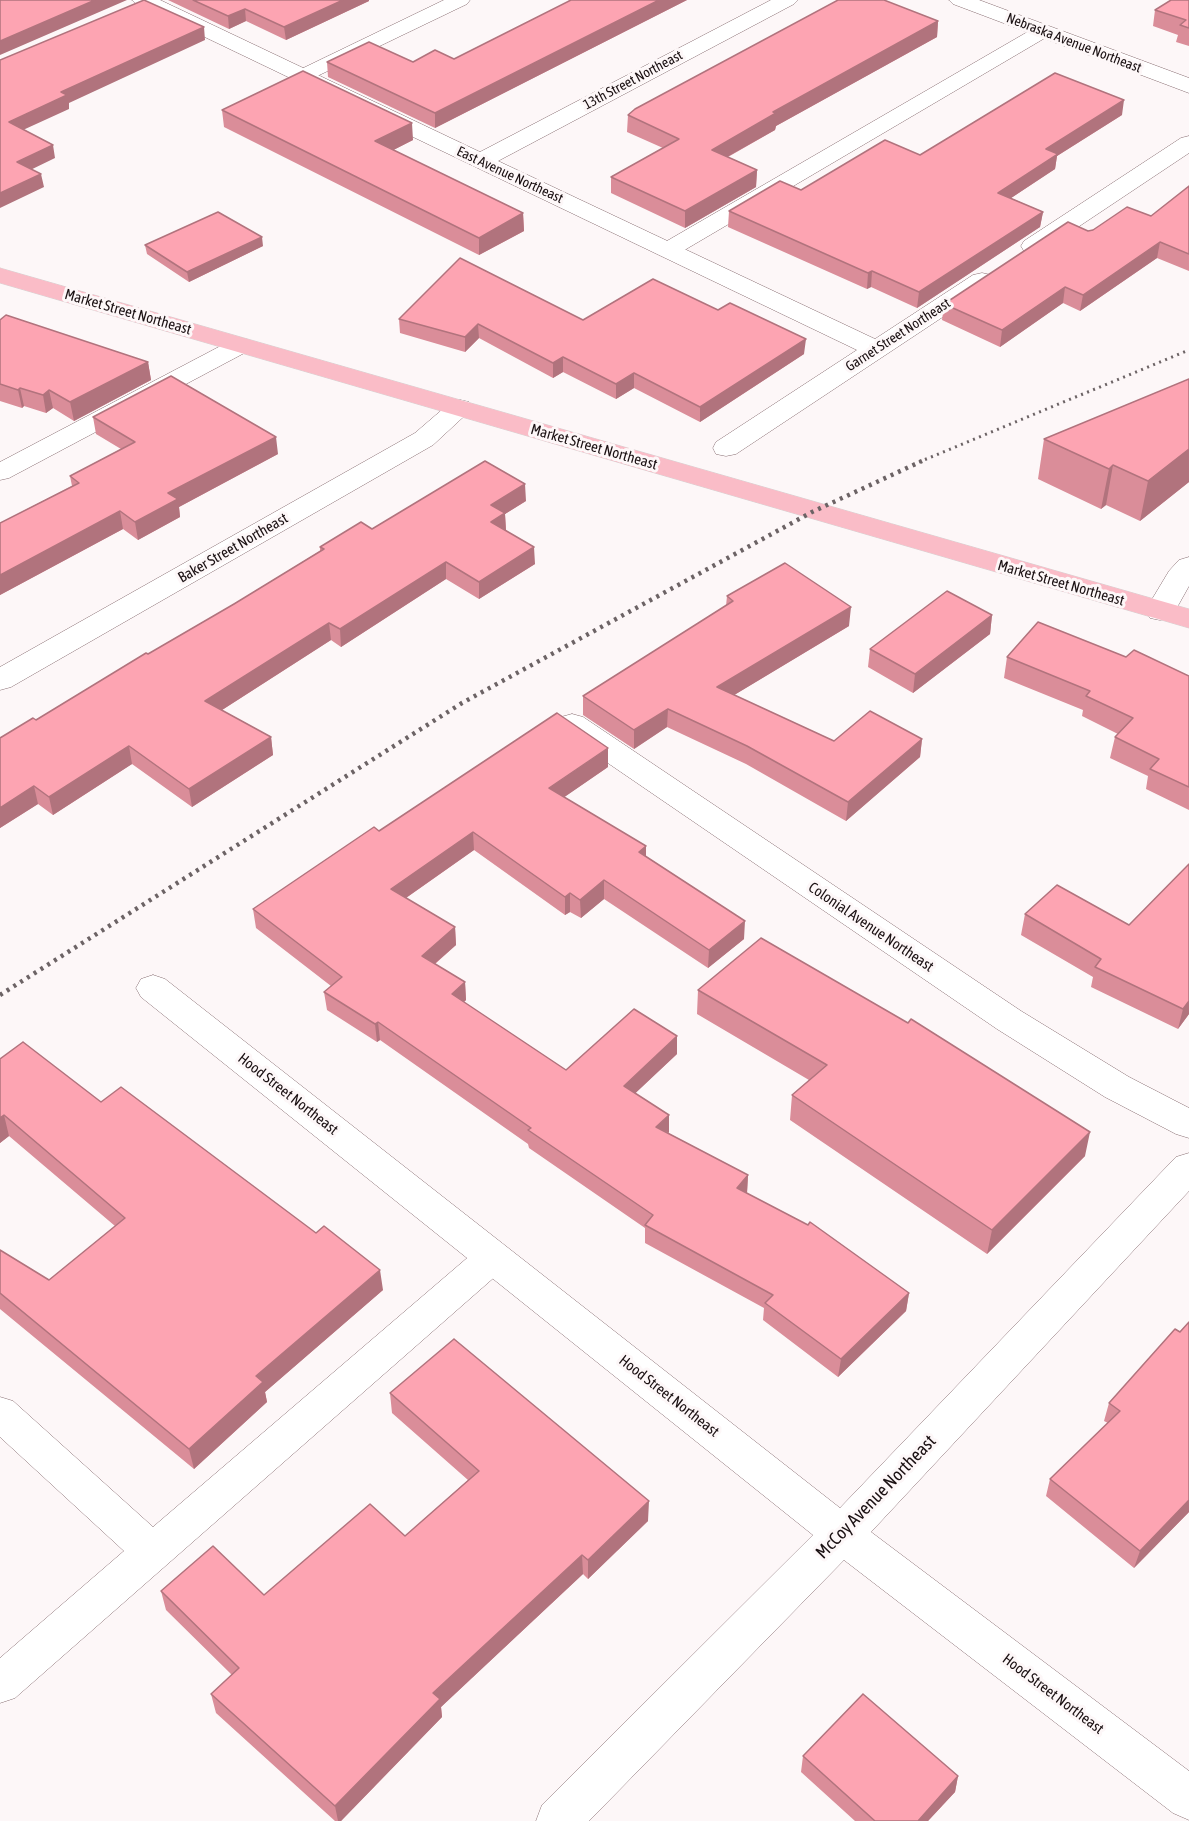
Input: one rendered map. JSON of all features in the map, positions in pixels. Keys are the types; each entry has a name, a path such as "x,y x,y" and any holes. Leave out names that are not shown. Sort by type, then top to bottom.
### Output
{"main road":[{"name":"Market Street Northeast","path":"0,275 1189,620"}],"street":[{"name":"13th Street Northeast","path":"480,161 787,0"},
{"name":"Nebraska Avenue Northeast","path":"960,0 1189,86"},
{"name":"East Avenue Northeast","path":"142,3 302,75 876,350"},
{"name":"Garnet Street Northeast","path":"726,448 1189,143"},
{"name":"Baker Street Northeast","path":"0,680 424,439 460,408"},
{"path":"1160,611 1183,571 1189,566"},
{"name":"Colonial Avenue Northeast","path":"561,717 1009,1020 1117,1087 1189,1124"},
{"name":"Hood Street Northeast","path":"153,988 842,1534 1189,1798"},
{"name":"McCoy Avenue Northeast","path":"558,1821 842,1534 1189,1167"}],"lane":[{"path":"302,75 460,0"},
{"path":"668,250 1043,31"},
{"path":"0,471 241,345"},
{"path":"0,1684 493,1257"},
{"path":"0,1413 153,1552"}],"building":[{"path":"0,0 95,0 0,41"},
{"path":"144,0 204,27 61,92 67,95 9,122 53,145 17,162 41,174 0,193 0,60"},
{"path":"193,0 343,0 284,27 245,9 228,16"},
{"path":"571,0 659,0 435,113 327,62 369,42 413,62 435,50 454,59"},
{"path":"838,0 884,0 938,21 773,112 776,113 712,150 757,170 685,211 611,177 679,139 628,115 635,109"},
{"path":"1171,0 1189,0 1189,28 1180,25 1186,20 1155,10"},
{"path":"303,71 412,123 375,141 523,213 479,238 222,110"},
{"path":"1055,73 1124,100 1046,149 1058,154 998,193 1043,212 919,292 872,271 868,273 729,211 780,181 801,190 885,140 920,155"},
{"path":"1189,186 1189,254 1160,242 1083,295 1065,287 1002,330 944,304 1068,222 1088,231 1093,230 1127,207 1151,216"},
{"path":"218,212 262,237 187,272 145,245"},
{"path":"460,258 583,320 653,279 718,310 730,303 806,339 700,407 634,373 616,384 563,357 553,363 478,324 465,337 399,319"},
{"path":"6,315 148,362 70,402 49,390 43,395 20,388 18,390 0,384 0,320"},
{"path":"171,376 276,437 168,493 178,499 135,522 120,511 0,575 0,523 79,483 70,476 135,442 93,417"},
{"path":"1189,379 1189,449 1148,481 1113,465 1109,469 1044,439"},
{"path":"485,461 525,484 491,505 505,513 491,522 534,547 479,582 446,562 340,629 329,623 205,701 271,737 189,789 129,746 49,797 34,786 0,808 0,738 33,718 36,720 146,653 148,654 234,604 324,549 320,547 361,522 372,529"},
{"path":"785,563 851,607 717,687 834,741 870,711 922,739 848,802 747,746 668,709 634,730 583,696 733,601 727,596"},
{"path":"947,591 992,615 915,674 870,649"},
{"path":"1038,622 1126,657 1134,650 1189,676 1189,787 1150,769 1159,759 1115,737 1133,718 1086,696 1090,691 1007,657"},
{"path":"557,713 608,748 549,788 646,846 639,852 745,921 709,950 604,880 580,900 570,893 565,897 473,832 391,889 455,927 422,956 465,982 452,994 566,1070 634,1009 677,1036 624,1086 669,1115 656,1127 748,1175 737,1188 808,1225 810,1222 909,1293 841,1359 765,1303 773,1295 645,1225 653,1215 528,1130 531,1128 378,1022 375,1024 324,992 342,977 253,909 374,827 379,831"},
{"path":"1189,864 1189,1001 1183,1009 1095,967 1101,959 1025,914 1057,885 1129,925"},
{"path":"761,938 908,1023 911,1019 1090,1132 992,1230 792,1095 827,1065 698,990"},
{"path":"23,1042 101,1102 121,1087 316,1233 324,1226 380,1270 256,1376 263,1382 189,1449 0,1293 0,1250 49,1280 125,1218 4,1115 0,1118 0,1059"},
{"path":"1189,1322 1189,1500 1140,1551 1050,1479 1120,1411 1109,1403 1175,1329 1180,1332"},
{"path":"454,1339 649,1501 588,1560 582,1555 433,1693 440,1699 335,1806 211,1694 239,1668 161,1591 213,1546 264,1595 370,1504 405,1536 479,1471 390,1393"},
{"path":"863,1694 958,1776 918,1821 875,1821 803,1756"}],"railway":[{"path":"919,462 1189,350"},
{"path":"0,995 462,703 812,512 922,461"}]}
